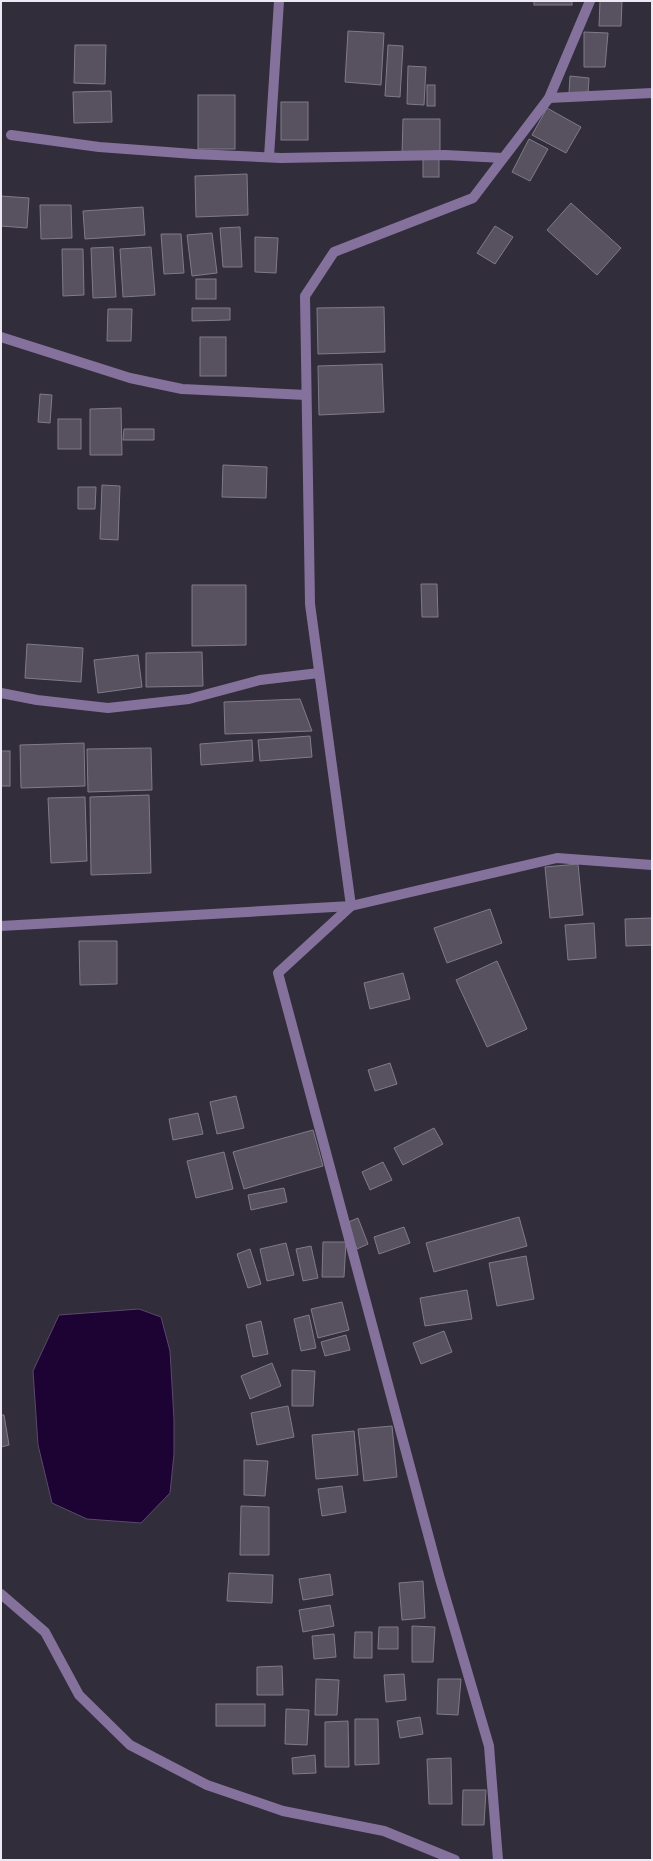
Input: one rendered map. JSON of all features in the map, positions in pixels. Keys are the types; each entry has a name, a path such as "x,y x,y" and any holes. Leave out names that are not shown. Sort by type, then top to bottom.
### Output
{"street":[{"path":"269,157 279,1"},
{"path":"351,906 310,604 305,296 334,252 473,198 549,98 590,1"},
{"path":"549,98 652,93"},
{"path":"11,136 99,147 194,154 269,157 445,155 503,158"},
{"path":"1,337 130,378 182,389 306,394"},
{"path":"1,693 37,700 108,708 189,699 260,680 319,673"},
{"path":"1,926 351,906 557,858 652,865"},
{"path":"351,906 278,973 440,1579 489,1746 498,1860"},
{"path":"1,1594 45,1632 79,1695 130,1745 207,1785 283,1811 384,1831 455,1860"}],"shaded area":[{"path":"139,1309 161,1317 170,1351 174,1419 174,1454 170,1493 141,1523 87,1519 52,1503 38,1445 33,1371 59,1315"}],"building":[{"path":"534,1 572,1 572,5 534,5"},
{"path":"600,1 622,1 621,26 599,26"},
{"path":"348,31 384,33 381,85 345,82"},
{"path":"584,32 608,33 605,67 584,67"},
{"path":"75,45 106,45 105,84 74,83"},
{"path":"388,45 403,46 400,97 385,96"},
{"path":"408,66 426,67 424,105 407,104"},
{"path":"570,76 589,78 588,94 569,93"},
{"path":"427,85 435,85 435,106 427,106"},
{"path":"111,91 112,122 74,123 73,92"},
{"path":"198,95 235,95 235,149 198,149"},
{"path":"281,102 308,102 308,140 281,140"},
{"path":"547,108 581,127 566,153 532,135"},
{"path":"403,119 440,119 440,155 402,154"},
{"path":"529,139 548,149 530,181 512,172"},
{"path":"423,158 439,158 439,177 423,177"},
{"path":"247,174 248,215 196,217 195,176"},
{"path":"1,196 29,198 27,228 1,226"},
{"path":"571,203 621,248 597,275 547,230"},
{"path":"40,205 71,205 72,238 41,239"},
{"path":"143,207 145,235 85,239 83,211"},
{"path":"495,226 513,237 495,264 477,253"},
{"path":"240,227 242,267 223,267 220,228"},
{"path":"212,233 217,273 192,276 187,235"},
{"path":"161,234 181,234 184,273 164,274"},
{"path":"255,237 278,238 276,273 255,272"},
{"path":"113,247 116,297 93,298 91,248"},
{"path":"151,247 155,295 123,297 120,249"},
{"path":"62,249 83,249 84,295 63,296"},
{"path":"196,279 216,279 216,299 196,299"},
{"path":"384,307 385,352 318,354 317,308"},
{"path":"192,308 230,308 230,320 192,321"},
{"path":"108,309 132,309 131,341 107,341"},
{"path":"200,337 226,337 226,376 200,376"},
{"path":"382,364 384,412 319,415 318,366"},
{"path":"40,394 52,395 50,423 38,422"},
{"path":"121,408 122,455 90,455 90,409"},
{"path":"58,419 81,419 81,449 58,449"},
{"path":"124,429 154,429 154,440 123,440"},
{"path":"223,465 267,467 266,498 222,497"},
{"path":"102,485 120,486 118,540 100,539"},
{"path":"78,487 96,487 95,509 78,509"},
{"path":"421,584 437,584 438,617 422,617"},
{"path":"192,585 246,585 246,645 192,646"},
{"path":"27,644 83,648 81,682 25,678"},
{"path":"202,652 203,686 146,687 146,653"},
{"path":"138,655 142,687 98,693 94,660"},
{"path":"300,699 312,731 225,734 224,702"},
{"path":"310,736 312,757 260,761 258,740"},
{"path":"252,740 253,761 201,765 200,744"},
{"path":"84,743 85,786 21,788 20,745"},
{"path":"151,748 152,790 88,792 87,749"},
{"path":"1,751 10,751 10,786 1,786"},
{"path":"149,795 151,873 91,875 90,797"},
{"path":"85,797 87,861 51,863 48,798"},
{"path":"578,864 583,915 550,918 545,867"},
{"path":"490,909 502,943 447,963 434,928"},
{"path":"652,918 652,945 626,946 625,919"},
{"path":"594,923 596,958 568,960 565,925"},
{"path":"79,941 117,941 117,984 80,985"},
{"path":"497,961 527,1029 487,1047 456,980"},
{"path":"403,973 410,999 370,1009 364,983"},
{"path":"390,1063 397,1084 375,1091 368,1070"},
{"path":"236,1096 244,1128 217,1134 210,1102"},
{"path":"198,1113 203,1134 173,1140 169,1119"},
{"path":"434,1128 443,1144 403,1165 394,1148"},
{"path":"313,1130 323,1166 244,1189 233,1152"},
{"path":"224,1152 233,1189 196,1198 187,1161"},
{"path":"383,1162 392,1180 370,1190 362,1172"},
{"path":"284,1188 287,1202 251,1210 248,1195"},
{"path":"519,1217 527,1246 434,1272 426,1243"},
{"path":"358,1218 368,1244 357,1249 346,1223"},
{"path":"404,1227 410,1243 379,1254 374,1237"},
{"path":"323,1242 346,1242 344,1277 322,1277"},
{"path":"286,1243 294,1275 267,1281 260,1249"},
{"path":"311,1246 318,1278 303,1281 296,1249"},
{"path":"250,1249 261,1284 248,1288 237,1254"},
{"path":"526,1256 534,1299 497,1306 489,1263"},
{"path":"467,1290 472,1319 425,1326 420,1298"},
{"path":"342,1302 349,1330 318,1338 311,1309"},
{"path":"309,1315 316,1348 301,1351 294,1319"},
{"path":"261,1321 268,1354 253,1357 246,1325"},
{"path":"444,1331 452,1352 421,1364 413,1343"},
{"path":"346,1335 350,1350 325,1356 321,1342"},
{"path":"272,1363 281,1386 250,1399 241,1376"},
{"path":"292,1370 315,1371 313,1406 292,1406"},
{"path":"288,1406 294,1437 257,1445 251,1413"},
{"path":"1,1415 4,1415 9,1445 1,1447"},
{"path":"392,1426 397,1477 364,1481 358,1429"},
{"path":"354,1431 358,1475 316,1479 312,1435"},
{"path":"244,1460 268,1461 265,1496 244,1495"},
{"path":"342,1486 346,1512 322,1516 318,1489"},
{"path":"241,1506 269,1507 269,1555 240,1555"},
{"path":"229,1573 273,1575 272,1603 227,1601"},
{"path":"330,1574 333,1595 303,1600 299,1579"},
{"path":"423,1581 425,1618 402,1620 399,1583"},
{"path":"330,1605 334,1626 303,1632 299,1610"},
{"path":"412,1626 435,1627 433,1662 412,1662"},
{"path":"379,1627 398,1627 398,1649 378,1649"},
{"path":"355,1632 372,1632 372,1658 354,1658"},
{"path":"334,1634 336,1657 314,1659 312,1636"},
{"path":"282,1666 283,1695 257,1695 257,1667"},
{"path":"404,1674 406,1700 386,1702 384,1675"},
{"path":"316,1679 339,1680 337,1715 315,1715"},
{"path":"438,1679 461,1679 458,1715 437,1714"},
{"path":"216,1704 265,1704 265,1726 216,1726"},
{"path":"286,1709 309,1710 307,1745 285,1744"},
{"path":"420,1717 423,1734 400,1738 397,1721"},
{"path":"355,1719 378,1719 379,1764 355,1765"},
{"path":"348,1721 349,1767 325,1767 325,1722"},
{"path":"315,1755 316,1773 293,1774 292,1758"},
{"path":"451,1758 452,1804 429,1804 427,1759"},
{"path":"463,1790 486,1790 484,1825 462,1825"}]}
